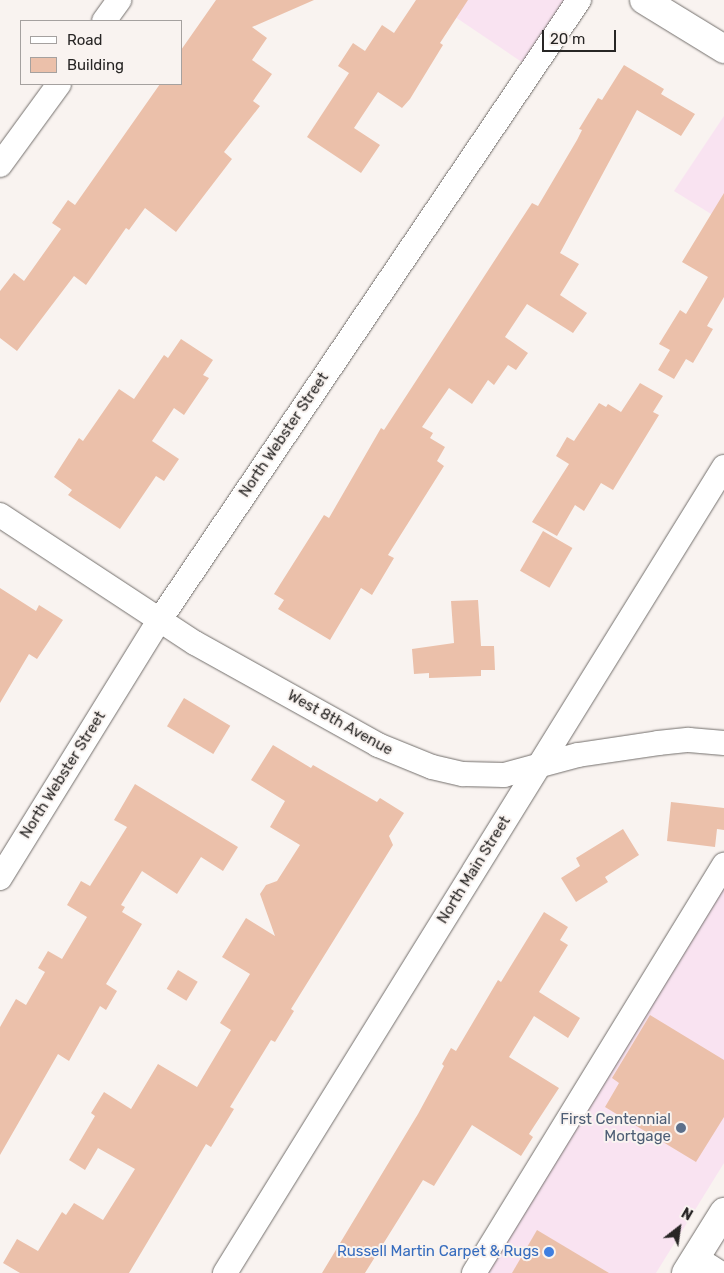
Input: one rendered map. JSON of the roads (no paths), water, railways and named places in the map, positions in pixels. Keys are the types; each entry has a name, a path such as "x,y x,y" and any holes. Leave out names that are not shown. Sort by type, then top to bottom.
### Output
{"main road":[{"path":"644,0 724,49"},
{"path":"691,1265 724,1212"}],"street":[{"path":"105,20 119,0"},
{"name":"North Webster Street","path":"0,878 159,620 579,0"},
{"path":"0,165 58,85"},
{"name":"North Main Street","path":"225,1273 724,467"},
{"name":"West 8th Avenue","path":"0,515 159,620 406,759 432,768 485,776 504,775 578,755 658,743 689,740 724,743"},
{"path":"474,1273 724,865"},
{"path":"691,1265 720,1273"}],"place":[{"name":"First Centennial Mortgage","path":"681,1128"},
{"name":"Russell Martin Carpet & Rugs","path":"549,1252"}]}
